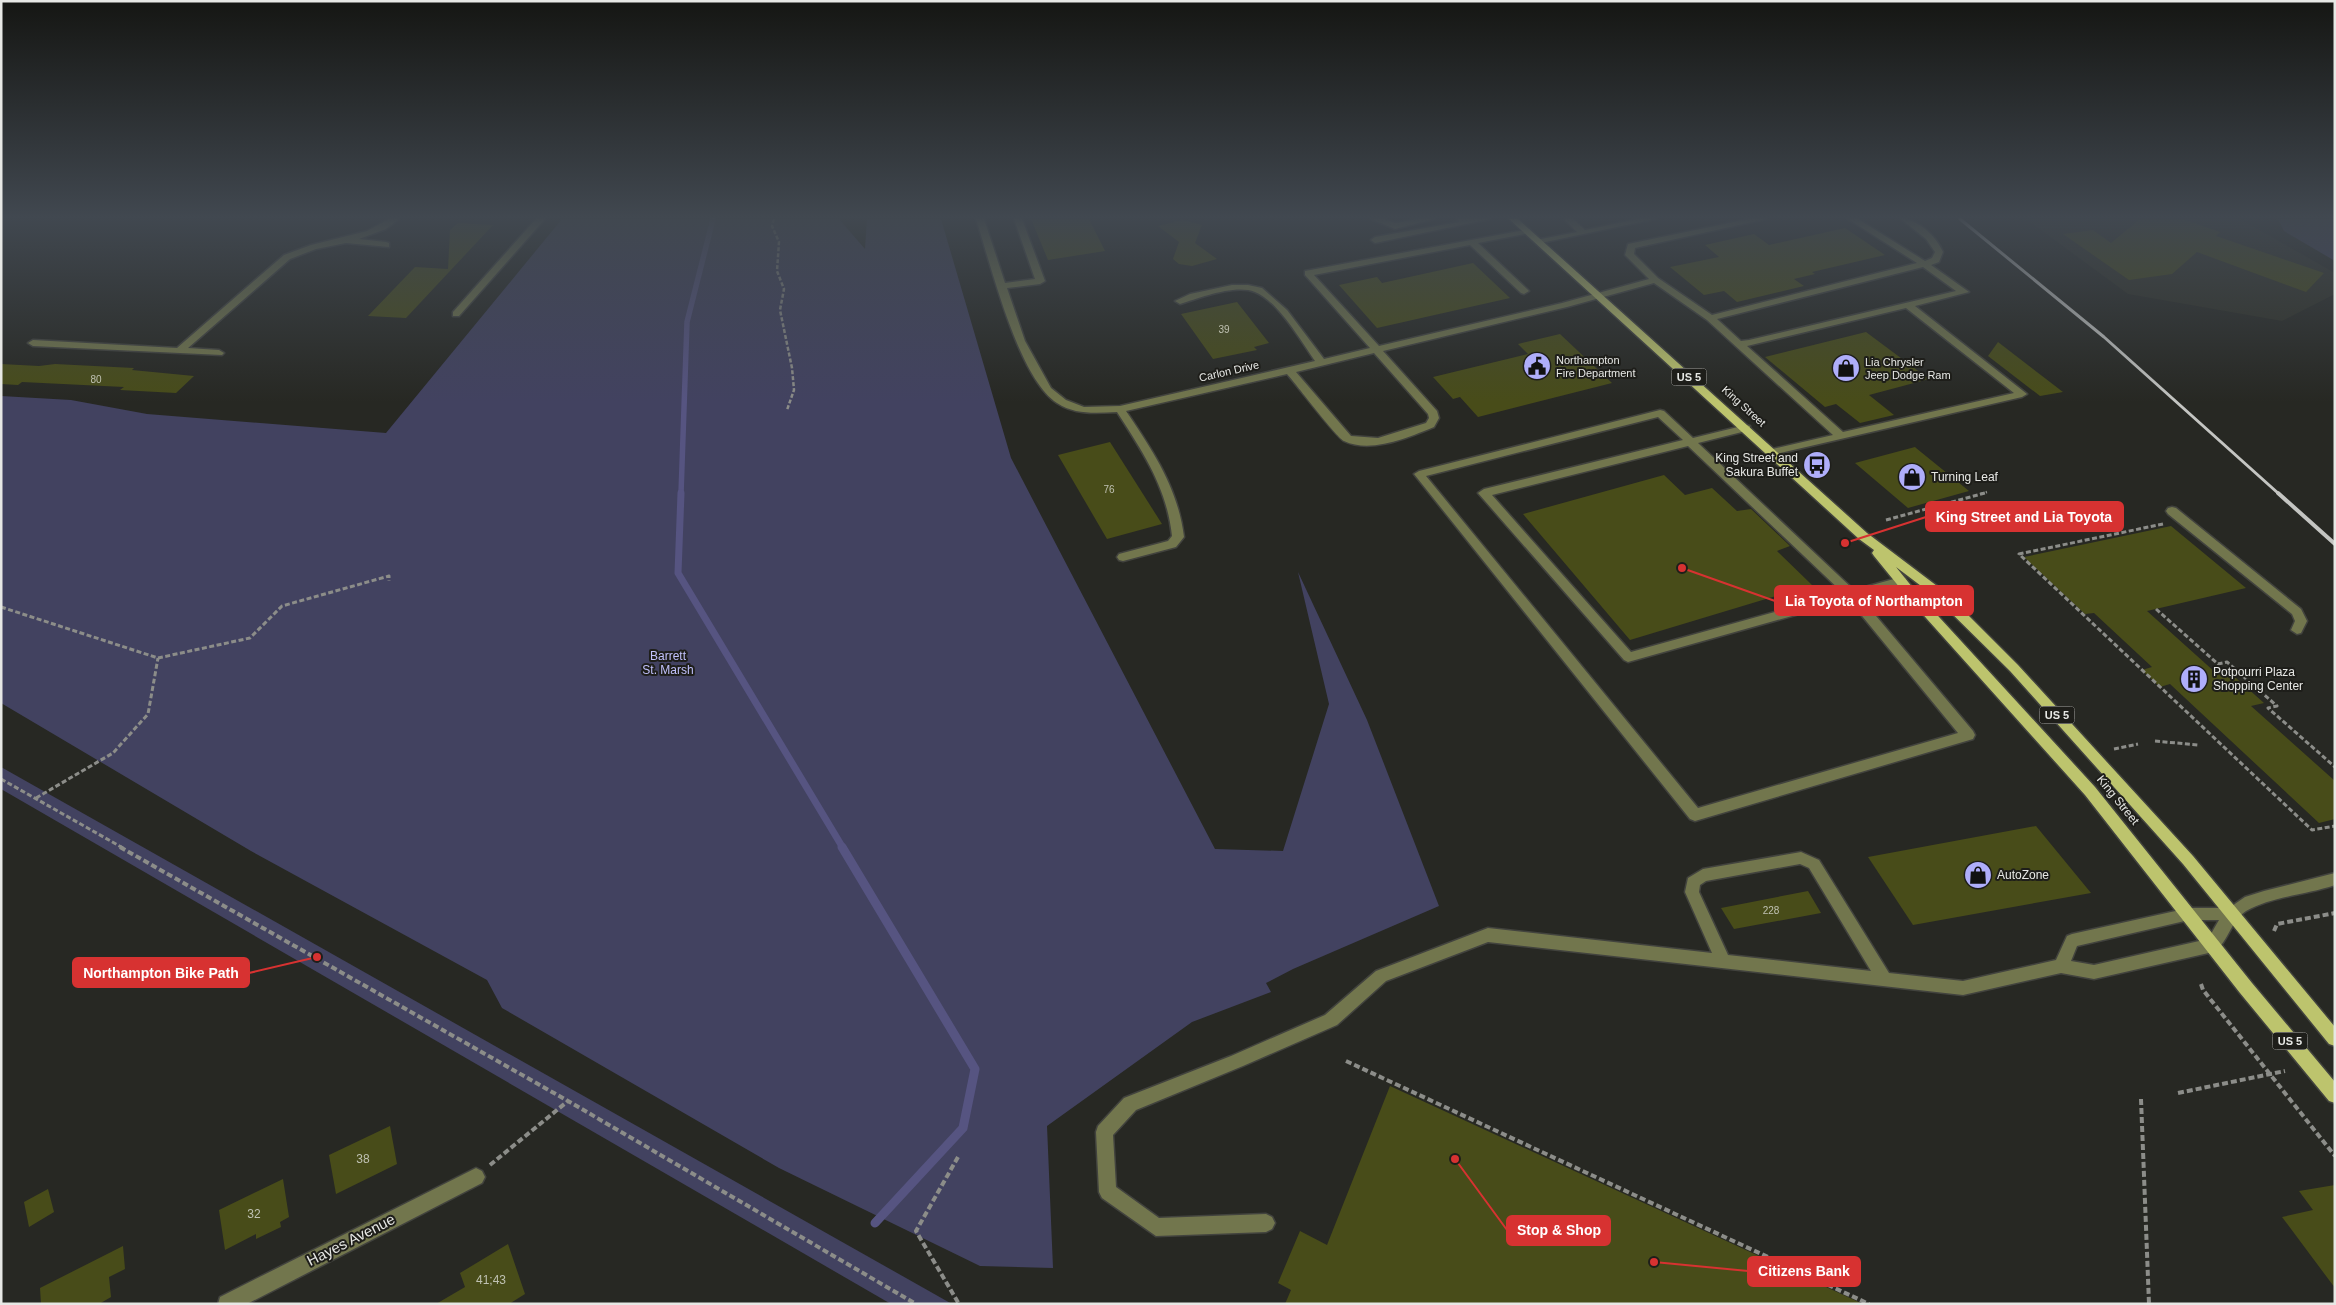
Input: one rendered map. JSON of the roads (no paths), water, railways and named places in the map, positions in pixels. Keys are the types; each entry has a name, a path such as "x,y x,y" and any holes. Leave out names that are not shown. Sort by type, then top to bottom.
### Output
{"main road":[{"name":"King Street","path":"1581,280 1863,536 1937,592 2014,668 2188,860 2333,1036"},
{"name":"King Street","path":"1863,536 1900,581 2086,786 2335,1095"}],"street":[{"path":"179,351 261,280"},
{"path":"456,314 487,280"},
{"name":"Carlon Drive","path":"1000,280 1020,341 1047,390 1062,402 1083,410 1120,408 1288,370 1599,296 1655,280"},
{"path":"1002,286 1040,280"},
{"path":"1288,370 1347,438 1352,440 1371,443 1430,426 1434,418 1433,413 1374,350 1313,280"},
{"path":"1512,280 1524,291"},
{"path":"1655,280 1710,318 1840,435"},
{"path":"1710,318 1861,280"},
{"path":"1738,344 1749,344 1964,292 1947,280"},
{"path":"1180,301 1229,288 1248,287 1259,290 1271,298 1321,362"},
{"path":"1772,452 2022,394 1908,306"},
{"path":"33,343 219,353"},
{"path":"1120,408 1167,486 1177,514 1178,537 1172,544 1123,557"},
{"path":"1660,413 1851,594 1968,735 1695,815 1419,474 1660,413"},
{"path":"1746,428 1484,493 1628,657 1900,581"},
{"path":"2172,511 2297,612 2301,622 2297,630"},
{"path":"1724,962 1692,892 1693,882 1703,875 1801,858 1814,864 1885,980"},
{"path":"1266,1223 1156,1227 1108,1192 1104,1132 1130,1104 1237,1061 1331,1020 1381,976 1488,935 1963,988 2060,966 2094,972 2213,945 2231,914 2248,901 2307,889 2335,879"},
{"path":"2060,966 2072,941 2189,914 2231,914"},
{"name":"Hayes Avenue","path":"227,1304 476,1177"}],"waterway":[{"path":"681,494 687,322 698,280"},
{"path":"681,493 678,573 843,848"},
{"path":"842,847 975,1069 963,1128 875,1223"}],"railway":[{"path":"2034,280 2104,337 2279,494"},
{"path":"2278,493 2335,544"}],"place":[{"name":"Northampton Fire Department","path":"1537,366"},
{"name":"Lia Chrysler Jeep Dodge Ram","path":"1846,368"},
{"name":"King Street and Sakura Buffet","path":"1817,465"},
{"name":"Turning Leaf","path":"1912,477"},
{"name":"King Street and Lia Toyota","path":"1845,543"},
{"name":"Lia Toyota of Northampton","path":"1682,568"},
{"name":"Potpourri Plaza Shopping Center","path":"2194,679"},
{"name":"AutoZone","path":"1978,875"},
{"name":"Northampton Bike Path","path":"317,957"},
{"name":"Stop & Shop","path":"1455,1159"},
{"name":"Citizens Bank","path":"1654,1262"}],"park label":[{"name":"Barrett St. Marsh","path":"668,663"}]}
